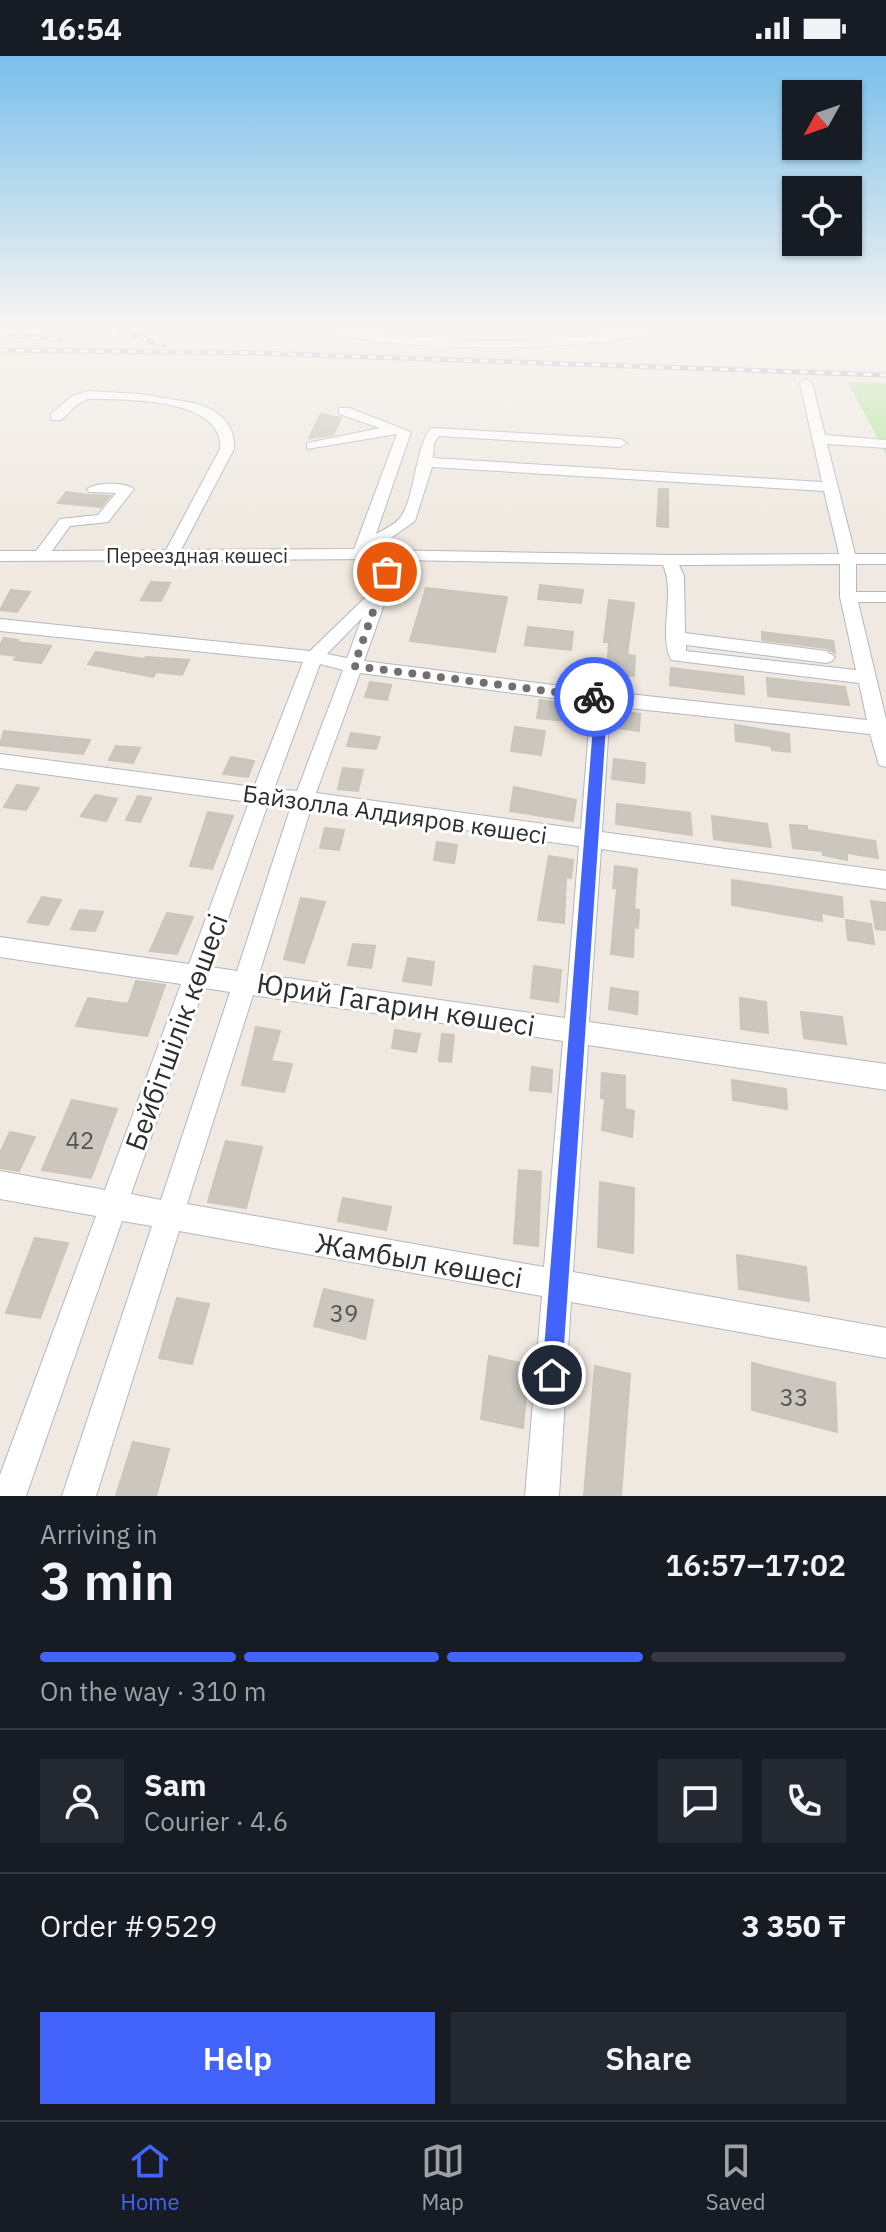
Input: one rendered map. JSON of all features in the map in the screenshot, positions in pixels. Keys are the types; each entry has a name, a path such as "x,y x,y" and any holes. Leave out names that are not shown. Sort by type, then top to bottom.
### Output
{"street":[{"path":"56,417 79,397 91,394"},
{"path":"94,394 139,398 203,410 225,426 227,449 171,555"},
{"path":"809,394 848,559 848,597 883,728 886,760"},
{"path":"344,411 404,432 361,550"},
{"path":"312,446 396,429"},
{"path":"361,550 407,521 426,462 427,443 435,432 620,443"},
{"path":"820,439 886,444"},
{"path":"426,462 831,487"},
{"path":"40,556 65,522 103,519 127,489 94,489"},
{"name":"Переездная көшесі","path":"0,556 361,550 394,555 669,560 886,559"},
{"name":"Бейбітшілік көшесі","path":"79,1496 304,799 394,555"},
{"path":"669,560 676,576 677,656 869,678"},
{"name":"Бейбітшілік көшесі","path":"9,1496 314,657 380,590"},
{"path":"848,597 886,597"},
{"path":"0,625 314,657 354,666 601,698 883,728"},
{"path":"676,638 826,657"},
{"path":"542,1496 601,698"},
{"name":"Байзолла Алдияров көшесі","path":"0,761 304,799 886,880"},
{"name":"Юрий Гагарин көшесі","path":"0,947 886,1077"},
{"name":"Жамбыл көшесі","path":"0,1185 886,1343"}],"green space":[{"path":"854,394 886,394 886,454"}],"building":[{"path":"321,414 341,418 333,435 309,438"},
{"path":"659,489 668,489 668,527 657,526"},
{"path":"66,492 110,496 101,507 58,503"},
{"path":"151,582 170,583 161,601 141,600"},
{"path":"540,585 583,590 581,603 538,599"},
{"path":"426,588 507,597 495,652 410,641"},
{"path":"11,590 30,592 17,612 0,610"},
{"path":"609,600 634,603 627,655 635,656 634,676 607,673 609,642 604,642"},
{"path":"528,627 573,632 571,650 525,645"},
{"path":"762,632 833,641 835,653 826,648 762,640"},
{"path":"4,638 51,646 41,663 14,660 17,656 0,654"},
{"path":"96,652 144,659 189,660 182,675 156,672 153,677 88,664"},
{"path":"671,668 743,677 744,694 670,685"},
{"path":"767,678 845,687 849,705 768,696"},
{"path":"370,682 391,685 387,700 365,697"},
{"path":"540,700 567,704 565,721 537,718"},
{"path":"620,711 640,714 639,731 618,728"},
{"path":"735,725 789,734 790,752 736,741"},
{"path":"515,727 545,731 541,755 511,751"},
{"path":"4,731 90,740 83,754 35,749 0,745"},
{"path":"351,733 380,737 376,749 347,746"},
{"path":"116,746 140,748 133,763 109,760"},
{"path":"231,757 254,761 248,777 223,774"},
{"path":"614,759 645,763 644,783 612,779"},
{"path":"343,768 363,770 358,791 338,789"},
{"path":"17,785 39,788 26,810 4,807"},
{"path":"514,787 576,800 573,821 510,811"},
{"path":"95,795 117,799 106,821 81,816"},
{"path":"138,796 151,798 140,822 126,820"},
{"path":"617,804 690,813 692,835 616,824"},
{"path":"208,812 233,816 212,869 190,866"},
{"path":"712,816 767,824 771,847 714,839"},
{"path":"790,825 875,841 878,858 847,853 847,860 823,855 823,851 793,848"},
{"path":"325,828 344,830 339,850 320,848"},
{"path":"437,842 457,845 454,863 434,860"},
{"path":"549,856 573,860 571,878 566,877 564,923 538,920"},
{"path":"615,866 637,869 634,909 639,910 638,928 634,927 633,957 611,954 617,888 613,888"},
{"path":"732,880 842,897 843,917 821,913 822,921 732,905"},
{"path":"42,897 61,900 48,925 28,922"},
{"path":"301,898 325,902 304,963 284,959"},
{"path":"871,901 886,903 886,930 876,929"},
{"path":"80,910 103,912 95,931 71,929"},
{"path":"167,913 193,917 177,954 150,951"},
{"path":"846,920 871,924 874,944 848,940"},
{"path":"353,944 375,946 371,968 348,965"},
{"path":"408,958 434,962 431,985 403,981"},
{"path":"534,966 561,970 558,1002 531,998"},
{"path":"136,981 165,985 147,1036 76,1026 88,998 128,1004"},
{"path":"611,988 638,992 637,1014 609,1009"},
{"path":"740,998 766,1002 768,1033 741,1029"},
{"path":"801,1012 842,1017 846,1044 804,1038"},
{"path":"256,1027 280,1031 271,1061 292,1064 284,1092 242,1085"},
{"path":"395,1030 420,1034 416,1052 392,1048"},
{"path":"442,1034 454,1035 451,1062 439,1061"},
{"path":"532,1067 552,1070 551,1092 530,1090"},
{"path":"602,1073 625,1076 625,1109 634,1111 632,1137 602,1130 605,1099 601,1098"},
{"path":"732,1080 786,1089 787,1109 733,1100"},
{"path":"72,1100 117,1109 91,1178 42,1170"},
{"path":"10,1132 35,1137 19,1171 0,1168 0,1153"},
{"path":"226,1141 262,1147 246,1208 208,1202"},
{"path":"519,1170 541,1172 538,1246 514,1243"},
{"path":"600,1182 634,1188 633,1253 598,1247"},
{"path":"343,1198 391,1207 386,1230 338,1221"},
{"path":"35,1238 68,1243 40,1318 6,1313"},
{"path":"737,1255 806,1267 809,1301 739,1289"},
{"path":"324,1289 373,1300 365,1339 314,1326"},
{"path":"177,1298 209,1304 192,1364 159,1358"},
{"path":"489,1356 529,1365 523,1428 481,1419"},
{"path":"752,1363 835,1383 837,1432 752,1410"},
{"path":"595,1366 630,1374 621,1496 584,1496"},
{"path":"133,1442 169,1449 156,1496 116,1496"}],"way so far":[{"path":"387,572 354,666 594,697"}],"route":[{"path":"552,1375 600,726 601,698 594,697"}]}
